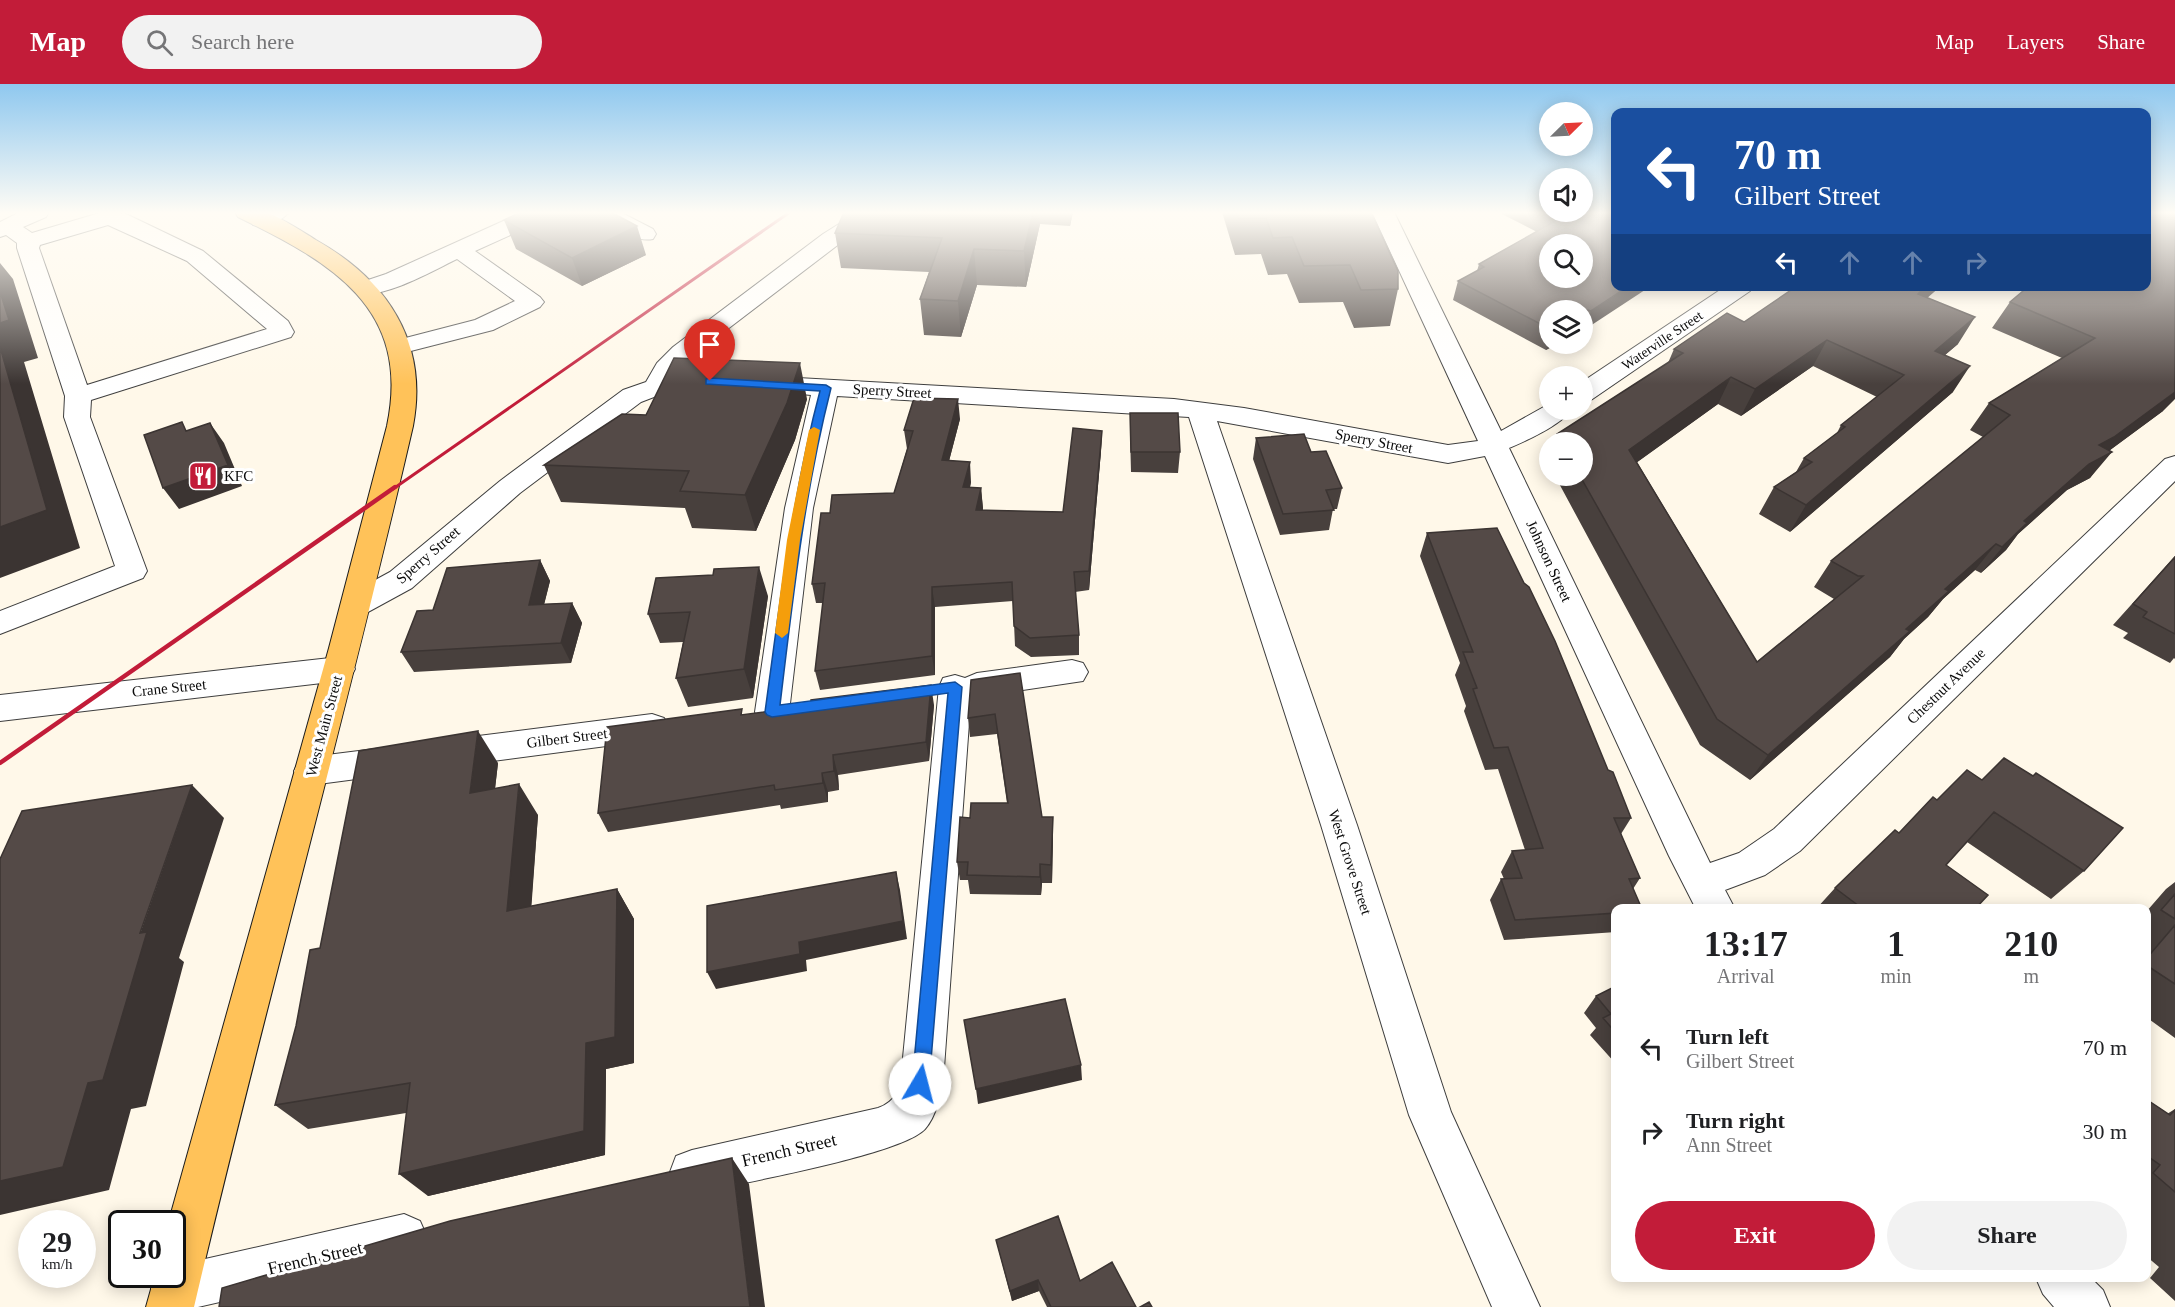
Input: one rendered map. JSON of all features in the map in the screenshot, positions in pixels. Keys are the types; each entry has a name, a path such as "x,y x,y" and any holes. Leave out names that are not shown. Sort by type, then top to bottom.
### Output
{"main road":[{"name":"West Main Street","path":"172,1298 224,1095 357,604 404,407 405,374 399,347 384,315 367,288 347,269"}],"street":[{"path":"0,623 132,571 76,417 78,396 35,269"},
{"path":"78,396 282,332 279,326 211,269"},
{"path":"367,288 417,269"},
{"path":"399,347 484,325 532,302 486,269"},
{"path":"657,385 666,368 682,352 791,269"},
{"name":"Johnson Street","path":"1410,269 1708,896"},
{"name":"Waterville Street","path":"1593,387 1735,291"},
{"name":"Sperry Street","path":"357,604 401,580 458,529 535,467 618,405 657,385 686,381 710,381 1200,410 1437,454 1472,452 1494,445"},
{"path":"772,712 795,529 810,450 826,388"},
{"name":"West Grove Street","path":"1200,410 1339,825 1430,1115 1516,1307"},
{"path":"1494,445 1519,434 1542,420"},
{"name":"Chestnut Avenue","path":"1708,896 1787,840 2175,465"},
{"name":"Crane Street","path":"0,708 339,669"},
{"name":"French Street","path":"659,1179 878,1130 908,1118 914,1110 923,1068 938,690 1072,672"},
{"path":"737,716 807,707"},
{"name":"Gilbert Street","path":"311,771 679,724"},
{"name":"French Street","path":"172,1298 440,1229"},
{"path":"2063,1282 2086,1307"}],"building":[{"path":"931,269 968,269 958,301 920,299"},
{"path":"1352,269 1397,269 1398,289 1361,290"},
{"path":"1480,269 1539,269 1539,288 1593,288 1593,269 1611,269 1611,291 1621,291 1593,310 1593,300 1539,300 1539,323 1458,281"},
{"path":"2151,269 2175,269 2175,392 2114,437 2099,445 2112,452 2089,464 2024,521 2027,523 2002,547 1996,544 1945,589 1949,591 1906,629 1910,631 1768,755 1717,719 1586,486 1593,486 1593,432 1560,432 1579,420 1593,420 1593,411 1683,353 1674,349 1727,313 1744,322 1790,291 1921,291 1918,294 1975,317 1935,351 1970,366 1806,505 1774,487 1812,462 1804,458 1845,427 1841,425 1904,375 1827,340 1755,389 1731,377 1629,450 1757,662 1863,576 1858,576 1831,561 2010,415 1989,403 2095,338 2010,302 2023,291 2151,291"},
{"path":"0,292 9,320 0,323"},
{"path":"0,347 47,510 0,527"},
{"path":"674,358 800,363 787,403 745,495 680,491 689,471 544,465 622,414 646,415"},
{"path":"914,398 958,399 942,460 970,462 963,487 981,488 976,510 1063,512 1073,428 1102,431 1089,571 1074,572 1079,635 1030,638 1014,626 1012,582 932,587 932,656 815,671 825,583 812,584 821,513 830,513 832,495 894,493 913,431 904,430"},
{"path":"1130,413 1178,413 1180,452 1131,452"},
{"path":"182,422 186,431 210,423 228,465 163,488 144,435"},
{"path":"1304,434 1311,452 1326,451 1342,488 1326,490 1334,510 1283,514 1256,438"},
{"path":"1497,528 1555,641 1608,770 1613,772 1631,818 1614,818 1640,878 1629,879 1640,904 1611,904 1611,913 1515,920 1501,879 1522,878 1512,851 1543,848 1508,747 1494,748 1473,689 1477,688 1463,652 1473,652 1427,533"},
{"path":"2175,557 2175,634 2143,617 2147,612 2133,604"},
{"path":"540,560 529,605 572,603 561,643 401,652 417,611 433,610 447,568"},
{"path":"759,567 744,669 676,678 690,612 648,614 656,578 713,575 714,569"},
{"path":"1020,673 1042,817 1053,817 1051,865 1040,864 1040,877 967,875 968,862 957,862 960,817 970,818 971,803 1008,803 995,714 968,718 971,680"},
{"path":"931,685 926,742 833,755 834,771 822,773 823,783 775,790 774,785 598,813 607,727 742,709 741,715 811,706 811,700"},
{"path":"478,731 470,793 519,784 507,911 617,889 615,1037 586,1043 584,1131 399,1174 410,1083 275,1105 296,1026 310,950 320,948 359,751"},
{"path":"2004,758 2033,776 2036,773 2123,828 2084,871 1994,812 1946,865 1988,895 1980,904 1856,904 1835,888 1895,830 1899,833 1933,797 1937,800 1967,770 1982,780"},
{"path":"192,785 140,933 147,932 103,1080 88,1083 63,1167 0,1181 0,859 22,811"},
{"path":"896,872 903,921 799,942 800,954 707,972 707,906"},
{"path":"2175,894 2175,919 2161,910"},
{"path":"2175,925 2175,984 2151,968 2151,953"},
{"path":"1611,988 1611,1014 1596,996"},
{"path":"1065,999 1081,1065 976,1089 964,1020"},
{"path":"1611,1014 1611,1027 1603,1018"},
{"path":"2151,1102 2170,1115 2175,1110 2175,1192 2153,1173 2160,1165 2151,1159"},
{"path":"732,1158 750,1307 219,1307 222,1288 450,1221"},
{"path":"1058,1216 1080,1281 1112,1262 1136,1307 1051,1307 1038,1280 1010,1291 996,1240"},
{"path":"1149,1302 1152,1307 1140,1307"}],"railway":[{"path":"393,489 708,269"},
{"path":"0,763 395,487"}],"slow traffic":[{"path":"782,633 794,540 814,430"}],"place":[{"name":"KFC","path":"203,476"}],"route":[{"path":"710,381 826,388 810,450 797,519 772,712 955,687 920,1084"}]}
